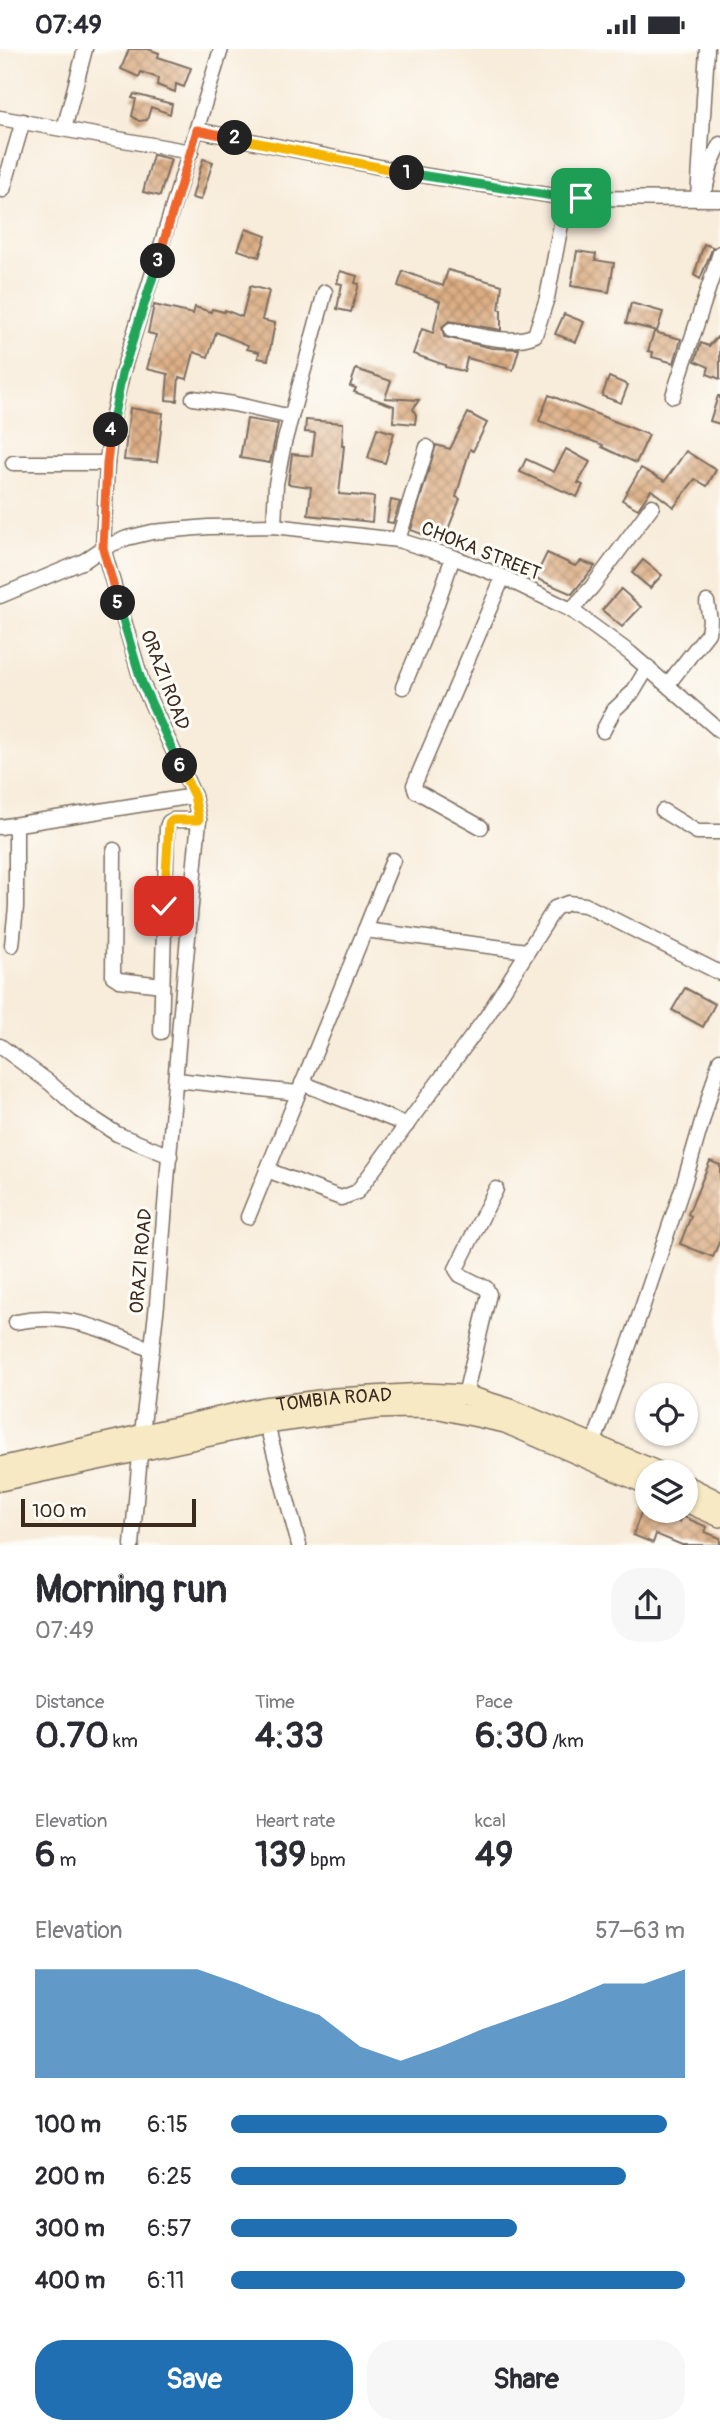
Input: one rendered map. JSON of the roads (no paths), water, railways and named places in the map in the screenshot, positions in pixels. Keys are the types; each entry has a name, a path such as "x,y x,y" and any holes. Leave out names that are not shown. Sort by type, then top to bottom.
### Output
{"main road":[{"name":"TOMBIA ROAD","path":"0,1467 265,1416 336,1398 387,1394 465,1395 512,1409 591,1450 635,1477"},
{"name":"TOMBIA ROAD","path":"265,1416 376,1409 440,1409 505,1423 635,1464"},
{"name":"TOMBIA ROAD","path":"0,1481 142,1441"},
{"path":"698,1491 720,1502"},
{"path":"698,1507 720,1517"}],"street":[{"path":"64,129 85,49"},
{"name":"ORAZI ROAD","path":"132,1545 199,820 194,796 142,683 103,548 107,463 112,418 122,374 221,49"},
{"path":"701,198 707,49"},
{"path":"0,118 191,152"},
{"path":"3,190 23,121"},
{"path":"197,130 410,173 566,198 720,199"},
{"path":"701,198 720,144"},
{"path":"451,330 508,339 528,339 535,335 547,298 566,198"},
{"path":"673,396 720,253"},
{"path":"274,526 276,484 325,292"},
{"path":"193,398 291,417"},
{"path":"398,540 427,447"},
{"path":"13,463 107,463"},
{"path":"571,610 592,587 652,506"},
{"name":"CHOKA STREET","path":"0,597 84,561 103,548 152,532 208,527 274,526 398,540 453,557 503,577 571,610 648,667 720,731"},
{"path":"403,687 432,618 453,557"},
{"path":"481,827 416,791 414,785 503,577"},
{"path":"668,684 708,633 710,620 707,602"},
{"path":"603,731 614,710 633,692 648,667"},
{"path":"0,827 194,796"},
{"path":"663,811 696,832 720,832"},
{"path":"161,1032 167,827 173,820 199,820"},
{"path":"12,945 16,907 16,825"},
{"path":"114,850 113,976 118,980 162,985"},
{"path":"248,1217 393,860"},
{"path":"267,1170 341,1198 357,1192 487,1016 555,908 568,903 585,905 720,973"},
{"path":"365,930 527,951"},
{"path":"0,1046 50,1083 80,1110 117,1133 170,1156"},
{"path":"591,1450 684,1183 720,1060"},
{"path":"176,1080 300,1088 407,1125"},
{"path":"465,1395 489,1294 486,1288 460,1275 456,1269 496,1189"},
{"path":"16,1322 46,1317 83,1322 152,1350"},
{"path":"265,1416 299,1545"}]}
